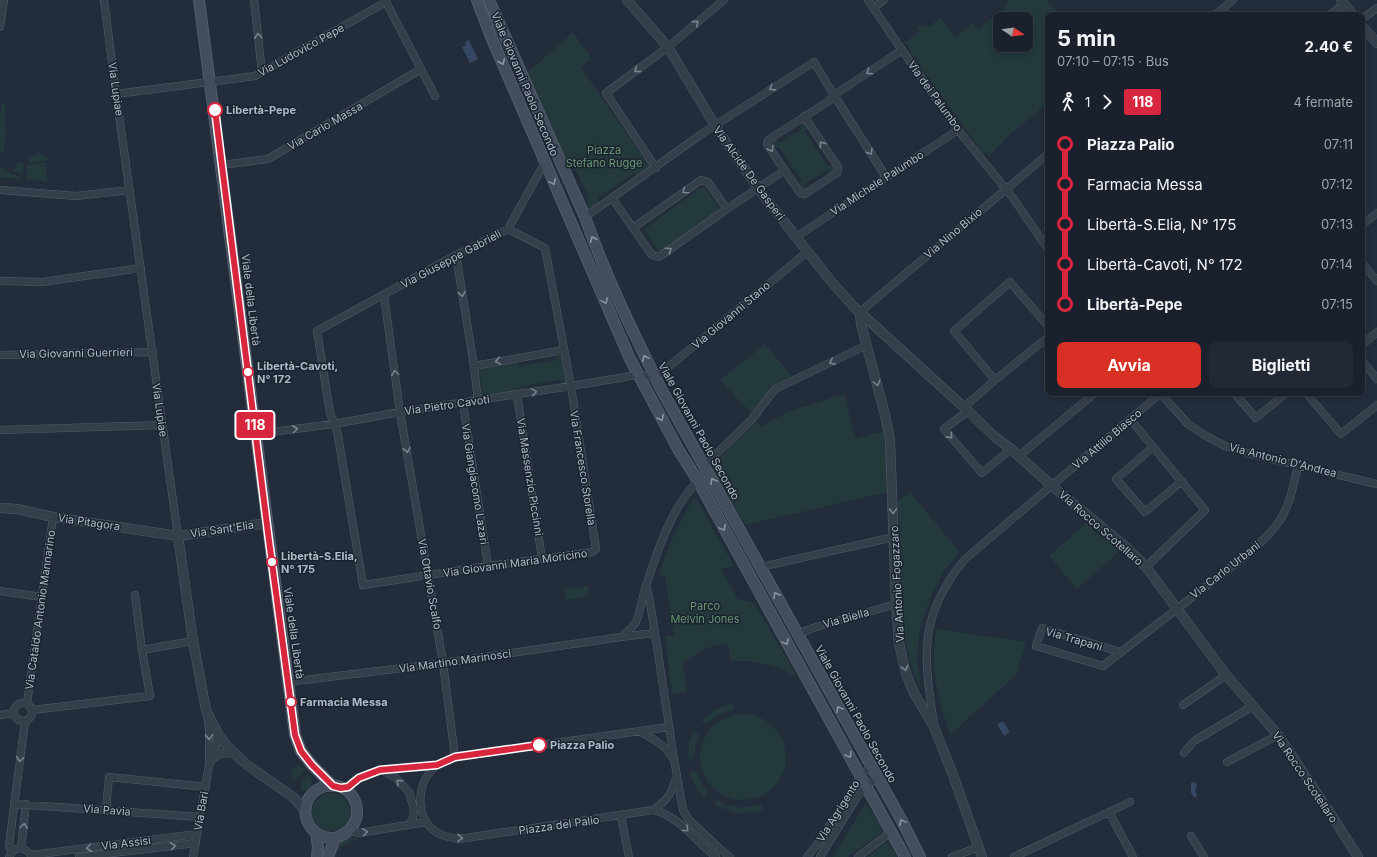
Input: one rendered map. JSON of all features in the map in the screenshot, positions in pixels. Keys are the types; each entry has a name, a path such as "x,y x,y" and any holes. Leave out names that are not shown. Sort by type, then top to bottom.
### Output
{"main road":[{"name":"Viale della Libertà","path":"199,0 222,165 295,735 301,751 312,765 337,787 348,792 354,799 357,807 357,816 354,825 349,832"},
{"name":"Viale Giovanni Paolo Secondo","path":"477,0 492,39 638,375 905,857"},
{"name":"Viale Giovanni Paolo Secondo","path":"488,0 584,216 630,327 655,377 878,778 920,857"},
{"path":"492,39 503,35"},
{"path":"572,223 584,216"},
{"name":"Viale della Libertà","path":"306,810 307,802 314,793 317,780 312,765"},
{"path":"314,793 325,787 337,787"},
{"path":"306,810 306,819 310,827 316,833 325,837 335,838 349,832"},
{"path":"316,833 318,847 317,857"},
{"path":"328,857 335,838"}],"street":[{"path":"0,27 4,0"},
{"name":"Via Lupiae","path":"104,0 193,641 206,710 218,734 226,745 247,765 280,787 306,810"},
{"path":"254,0 262,72"},
{"name":"Via Alcide De Gasperi","path":"627,0 668,47 715,126 758,188 830,280 860,312"},
{"path":"656,168 606,93 668,47 724,0"},
{"name":"Via dei Palumbo","path":"868,0 958,130 1006,189"},
{"path":"873,8 884,0"},
{"path":"1219,12 1233,0"},
{"path":"385,1 435,96"},
{"name":"Via Ludovico Pepe","path":"116,94 254,76 385,1"},
{"path":"1333,12 1342,2 1350,12"},
{"path":"1365,17 1377,8"},
{"path":"1365,29 1377,43"},
{"path":"804,116 838,167 837,172 805,194 800,192 767,144 768,140 804,116 829,101 834,95 902,50"},
{"path":"584,216 656,168 715,126 814,62 886,177"},
{"name":"Via Carlo Massa","path":"222,165 268,159 421,69"},
{"name":"Via Michele Palumbo","path":"796,237 958,130"},
{"name":"Via Nino Bixio","path":"860,312 1045,156"},
{"path":"508,229 545,162"},
{"path":"612,198 652,256 659,257 785,170"},
{"path":"633,228 701,180 708,182 727,209"},
{"path":"1006,189 1045,241"},
{"path":"0,190 76,196 130,190"},
{"path":"1365,223 1377,213"},
{"name":"Via Giuseppe Gabrieli","path":"334,424 330,413 317,332 456,255 508,229 546,248 571,386"},
{"name":"Via Giovanni Stano","path":"655,377 807,252"},
{"path":"456,255 478,400"},
{"path":"1365,267 1377,281"},
{"path":"0,281 42,282 141,268"},
{"path":"995,380 954,331 1010,282 1045,323"},
{"name":"Via Ottavio Scalfo","path":"384,296 400,412 443,663 455,757"},
{"path":"704,466 752,419 775,389 867,345 861,324 860,312"},
{"name":"Via Rocco Scotellaro","path":"860,312 995,437 1126,547 1146,567 1226,675 1278,735 1358,857"},
{"path":"1365,342 1377,332"},
{"path":"1011,449 982,473 944,429 995,380 1045,339"},
{"name":"Via Antonio Fogazzaro","path":"867,345 885,414 890,440 896,604 899,643 906,674 914,693 934,727 982,857"},
{"path":"474,366 564,350"},
{"name":"Via Giovanni Guerrieri","path":"0,355 153,352"},
{"path":"1365,365 1377,379"},
{"name":"Via Pietro Cavoti","path":"256,434 334,424 400,412 638,375 655,377"},
{"name":"Via Francesco Storella","path":"571,386 596,549"},
{"name":"Via Massenzio Piccinni","path":"517,395 542,558"},
{"path":"1019,456 1091,396"},
{"name":"Via Attilio Biasco","path":"934,727 926,662 927,642 932,618 942,590 952,574 965,559 1157,396"},
{"name":"Via Antonio D'Andrea","path":"1164,396 1188,424 1206,436 1232,448 1377,484"},
{"path":"1237,396 1256,418 1282,396"},
{"path":"1309,396 1341,434 1377,405"},
{"name":"Via Giangiacomo Lazari","path":"463,403 488,566"},
{"path":"1130,419 1205,510 1146,567"},
{"name":"Via Giovanni Maria Moricino","path":"334,424 337,430 363,586 542,558 593,552 596,549"},
{"path":"0,430 162,425"},
{"path":"1153,446 1116,479 1145,512 1182,481"},
{"name":"Via Carlo Urbani","path":"1177,608 1248,554 1268,535 1280,520 1288,503 1298,465"},
{"path":"621,638 636,622 646,585 657,554 674,516 687,492 698,481"},
{"path":"0,503 17,509"},
{"name":"Via Pitagora","path":"0,508 17,509 53,517 178,536"},
{"name":"Via Cataldo Antonio Mannarino","path":"32,710 27,703 53,517"},
{"name":"Via Sant'Elia","path":"178,536 267,523"},
{"path":"761,567 894,537"},
{"path":"646,585 655,633"},
{"path":"0,591 42,597"},
{"path":"10,854 9,846 14,804 26,721 31,717 32,710 150,696 135,595"},
{"name":"Via Biella","path":"798,634 813,628 896,604"},
{"name":"Via Trapani","path":"1120,652 1042,628 1036,646 1103,666 1177,608"},
{"name":"Via Martino Marinosci","path":"288,682 443,663 655,633"},
{"name":"Piazza del Palio","path":"655,633 683,810 688,819 730,857"},
{"path":"142,650 193,641"},
{"path":"1183,705 1226,675"},
{"path":"914,693 920,695 925,694 929,688"},
{"name":"Via Cataldo Antonio Mannarino","path":"14,713 16,706 27,703"},
{"path":"1184,752 1194,741 1253,706"},
{"name":"Via Bari","path":"193,857 209,765 209,729 206,710"},
{"path":"0,715 14,713 18,719 26,721"},
{"path":"349,832 359,833 426,822 421,808 420,795 424,780 430,771 437,765 455,757 669,727"},
{"path":"638,731 655,740 665,748 674,759"},
{"name":"Via Bari","path":"209,765 214,756 218,734"},
{"path":"1228,762 1278,735"},
{"path":"214,756 224,753 235,754"},
{"path":"337,787 348,787 359,778 380,770 437,765"},
{"name":"Via Agrigento","path":"807,857 820,841 860,776 871,766"},
{"path":"380,770 395,777 413,796 417,797 420,795"},
{"name":"Piazza del Palio","path":"426,822 436,832 459,839 621,816 653,810 665,802 672,792 677,775"},
{"path":"106,810 109,777 206,787"},
{"name":"Via Agrigento","path":"820,857 857,797 866,786 878,778"},
{"name":"Via Lupiae","path":"280,787 298,795 314,793"},
{"path":"408,825 413,818 414,809 409,792"},
{"path":"1014,857 1130,802"},
{"name":"Via Pavia","path":"14,804 200,817"},
{"path":"21,848 26,804"},
{"path":"653,810 673,818 716,857"},
{"path":"1109,812 1133,857"},
{"path":"621,816 629,857"},
{"path":"858,857 891,832"},
{"name":"Via Assisi","path":"32,856 197,834"},
{"path":"1191,836 1204,857"},
{"name":"Via Assisi","path":"79,857 196,843"},
{"path":"952,857 978,847"},
{"path":"10,854 15,848 21,848 27,850 32,856"}],"green space":[{"path":"1009,0 1047,0 1057,12 1045,12 1045,105 1009,136 988,158 989,155 987,152 983,154 909,50 910,48 905,43 919,31 917,28 919,26 927,25 929,27 940,18 955,37 973,22 978,29 993,17 993,52 1033,52 1033,12 999,12"},
{"name":"Piazza Stefano Rugge","path":"573,32 592,59 580,68 649,166 648,169 637,176 634,173 598,198 600,202 588,209 585,206 588,204 588,196 570,157 565,159 527,73"},
{"path":"2,101 6,106 4,123 6,129 4,145 5,150 0,154 0,115"},
{"path":"803,122 809,129 804,130 828,166 833,166 835,168 828,174 827,170 805,184 806,189 804,190 797,183 802,181 779,147 773,147 772,144 778,138 779,143 801,129 801,124"},
{"path":"39,152 47,158 47,161 29,163 28,158"},
{"path":"17,162 24,164 22,174 13,171"},
{"path":"46,162 47,181 27,180 27,165"},
{"path":"0,166 10,173 20,177 20,179 0,177"},
{"path":"703,186 706,188 720,210 660,253 644,229"},
{"path":"765,344 793,377 752,414 720,380"},
{"path":"561,354 566,383 562,383 561,380 521,386 521,391 484,396 482,394 479,368 516,362 518,366 557,360 557,355"},
{"path":"845,394 855,439 885,431 888,492 745,525 713,472 713,466 733,443 756,422 761,427 787,412"},
{"path":"910,492 960,552 943,572 930,599 920,628 917,660 921,686 919,686 906,645 901,589 898,501"},
{"name":"Parco Melvin Jones","path":"693,498 696,498 734,566 721,569 738,599 754,603 796,674 794,676 774,666 749,661 731,661 728,644 722,644 704,649 683,663 687,692 672,694 665,636 674,635 665,576 659,577 669,546"},
{"path":"1086,523 1099,535 1122,549 1077,589 1049,556"},
{"path":"588,586 589,596 566,600 564,589"},
{"path":"936,629 1026,642 1016,675 950,735 936,683 934,644"},
{"path":"732,703 734,709 718,715 706,724 701,721 714,710"},
{"path":"743,714 759,718 773,727 782,741 786,757 782,773 773,787 759,796 743,800 727,796 713,787 704,773 700,757 704,741 713,727 727,718"},
{"path":"694,731 699,735 694,759 688,759 689,742"},
{"path":"300,765 305,770 295,780 292,778 291,770"},
{"path":"696,771 702,785 708,792 704,797 696,788 689,772"},
{"path":"307,774 312,778 312,784 307,790 300,790 303,779"},
{"path":"331,793 341,796 347,802 350,812 347,822 341,828 331,831 321,828 315,822 312,812 315,802 321,796"},
{"path":"718,800 724,803 727,811 714,804"},
{"path":"866,803 883,831 848,857 832,857"},
{"path":"727,804 743,808 761,804 763,810 747,813 730,812"},
{"path":"351,837 359,838 341,847 333,857 339,844"},
{"path":"886,842 890,844 897,857 867,857"}],"water":[{"path":"469,40 478,59 470,63 462,47 466,45 465,42"},
{"path":"1003,721 1010,732 1004,736 997,724"},
{"path":"1193,782 1197,784 1195,791 1197,795 1195,798 1191,793 1191,783"}],"bus line":[{"name":"118","path":"215,110 295,735 301,751 312,765 333,786 341,788 348,787 359,778 380,770 437,765 455,757 539,745"}],"place":[{"name":"Libertà-Pepe","path":"215,110"},
{"name":"Libertà-Cavoti, N° 172","path":"248,372"},
{"name":"Libertà-S.Elia, N° 175","path":"272,562"},
{"name":"Farmacia Messa","path":"291,702"},
{"name":"Piazza Palio","path":"539,745"}]}
